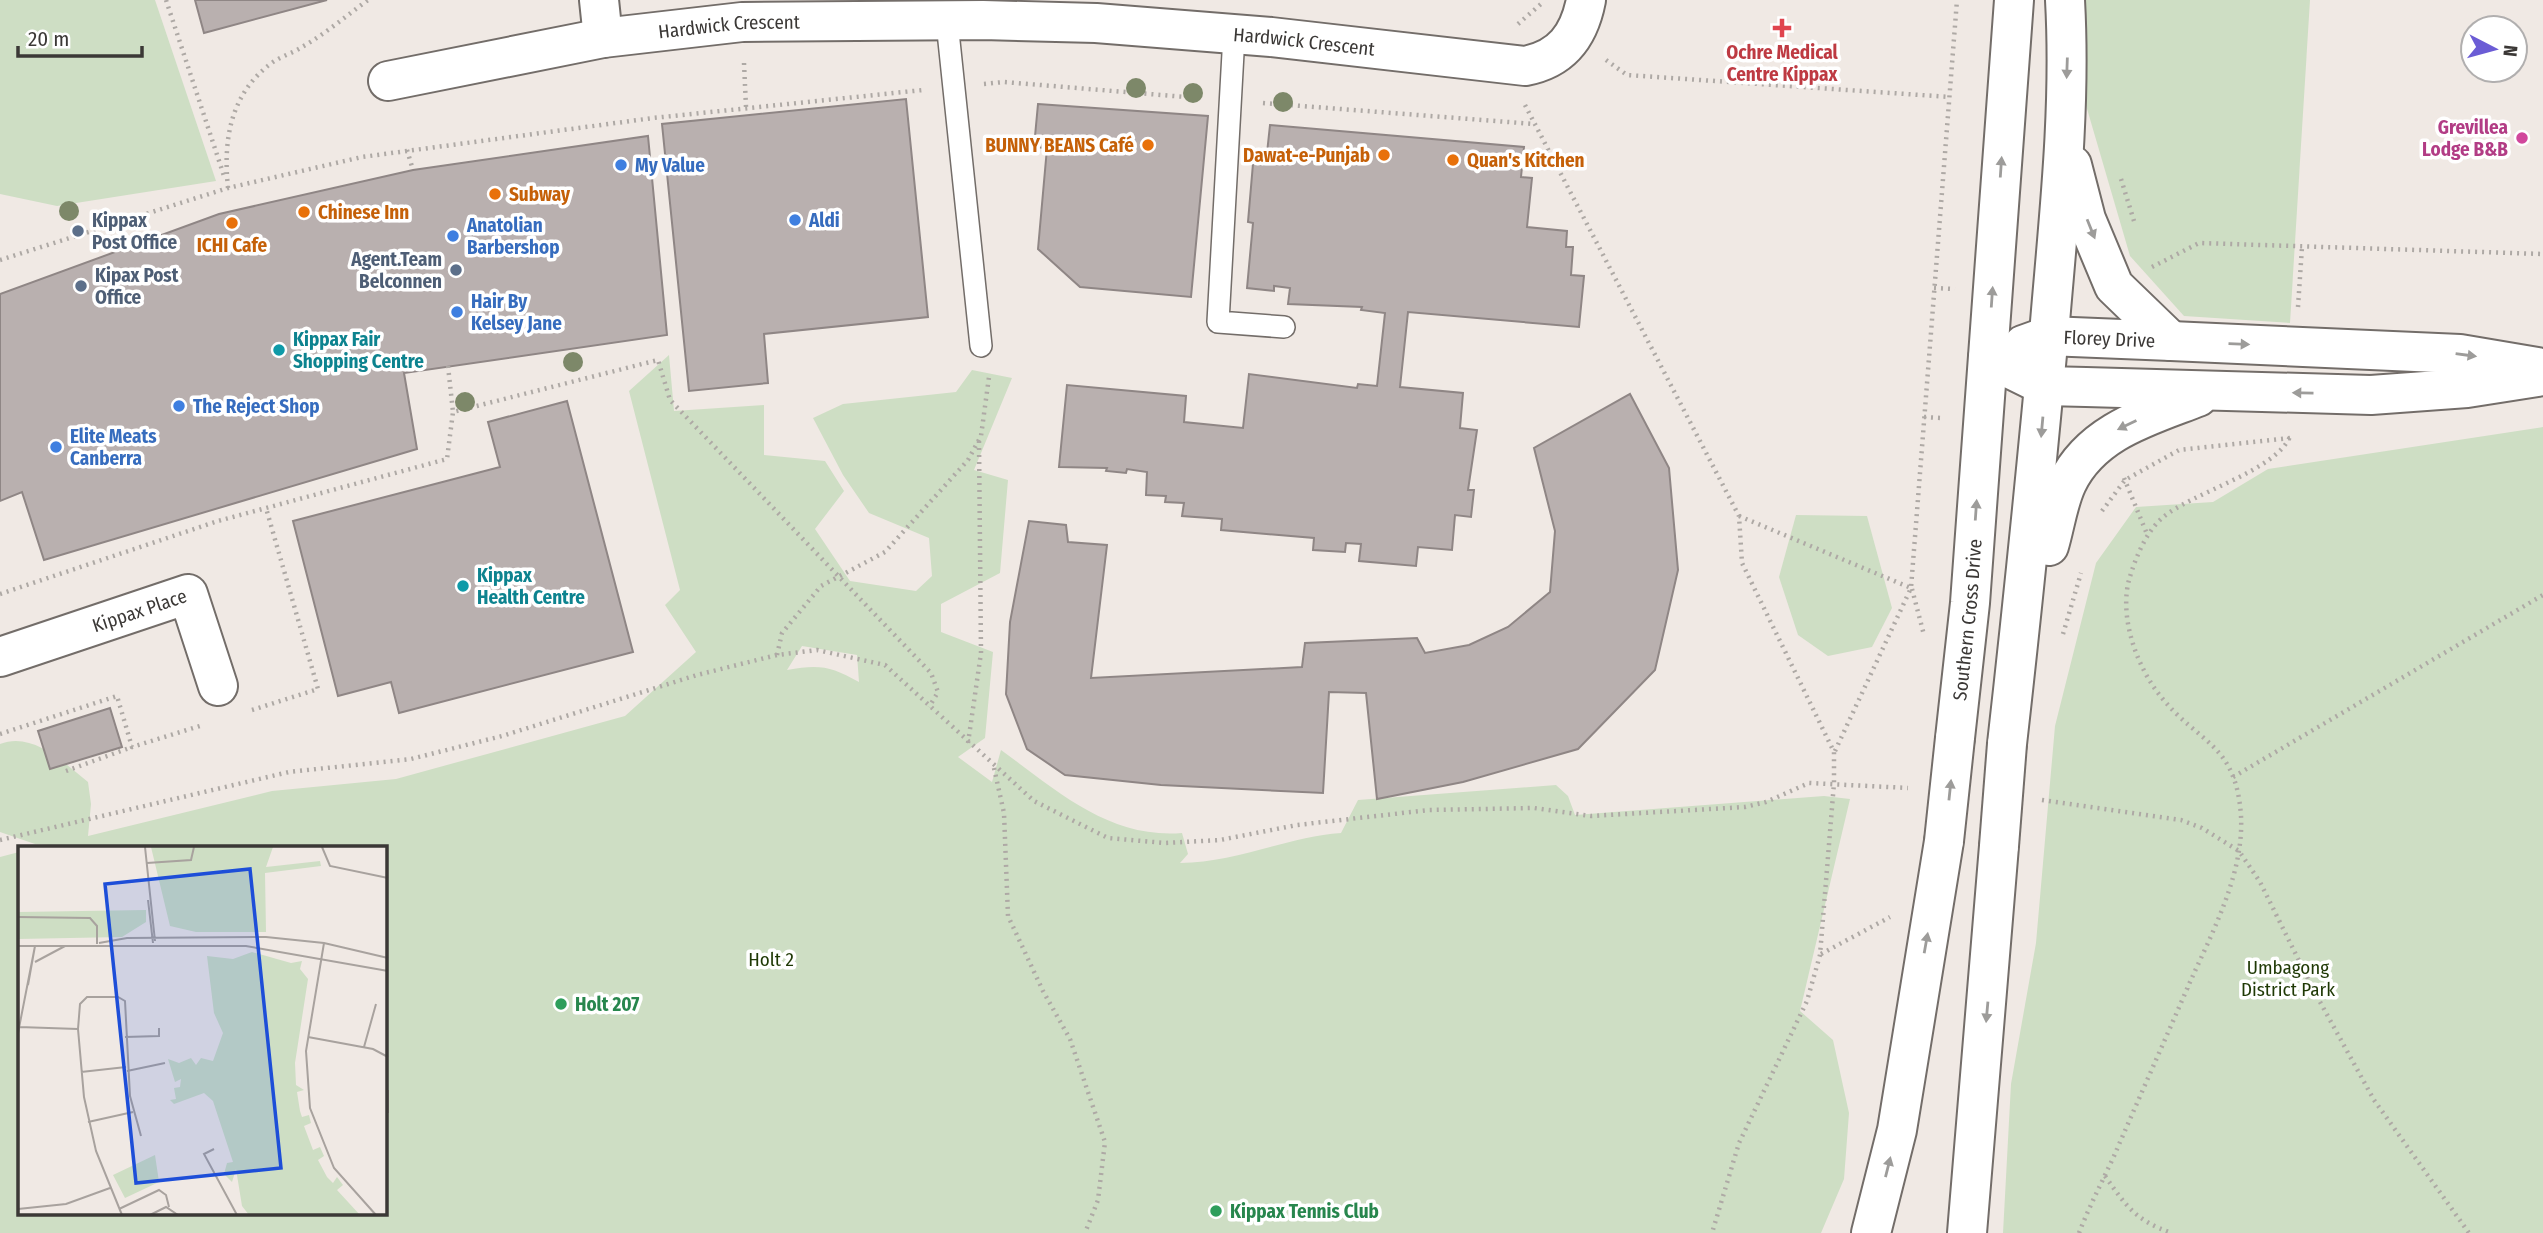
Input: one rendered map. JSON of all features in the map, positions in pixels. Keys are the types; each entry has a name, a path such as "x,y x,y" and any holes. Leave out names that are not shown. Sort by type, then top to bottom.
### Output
{"main road":[{"path":"599,0 603,38"},
{"name":"Hardwick Crescent","path":"388,81 603,38 742,22 971,14 1234,35 1506,66 1541,63 1557,55 1578,31 1586,0"},
{"name":"Southern Cross Drive","path":"1871,1233 1897,1130 1944,841 1970,603 2014,0"},
{"path":"1967,1233 2007,744 2036,496 2065,140 2068,54 2064,0"},
{"path":"2065,140 2087,219 2113,286 2171,341"},
{"name":"Florey Drive","path":"1988,358 2048,336 2460,354 2543,368"},
{"path":"1988,358 2045,386 2371,395 2467,388 2543,376"},
{"path":"2007,744 2045,561 2066,484 2096,444 2125,425 2213,391"},
{"name":"Kippax Place","path":"0,657 188,594 218,686"}],"lane":[{"path":"971,14 954,87 981,346"},
{"path":"1234,35 1218,322 1284,327"}],"path":[{"path":"166,0 228,188"},
{"path":"228,188 224,152 232,117 249,87 273,63 303,47 368,0"},
{"path":"1712,1233 1739,1143 1807,1001 1821,955 1834,752 1911,588 1957,0"},
{"path":"1604,59 1627,75 1950,97"},
{"path":"1506,66 1738,516 1742,563 1834,752"},
{"path":"0,260 228,188 407,150 746,107 1004,82 1534,124"},
{"path":"407,150 412,170"},
{"path":"2118,168 2137,231"},
{"path":"2146,256 2150,268 2199,243 2543,254"},
{"path":"968,744 981,653 979,440 989,377 981,346"},
{"path":"453,412 658,360 670,400 931,673 938,692 929,707"},
{"path":"0,594 218,521 447,458 453,412 448,366"},
{"path":"2079,1233 2222,910 2239,851 2241,817 2233,777 2217,748 2161,698 2130,637 2127,618 2129,581 2147,534 2161,519 2186,501 2262,465 2290,438 2179,450 2125,480 2098,522"},
{"path":"777,655 782,633 821,586 886,552 968,460 979,440"},
{"path":"2125,480 2147,534"},
{"path":"1738,516 1911,588"},
{"path":"2060,645 2082,569"},
{"path":"2233,777 2543,595"},
{"path":"0,840 289,772 411,759 502,736 697,675 777,655 817,650 886,665 968,744 1034,801 1108,838 1165,843 1220,840 1297,825 1429,810 1534,808 1591,816 1745,807 1766,802 1809,783 1911,788"},
{"path":"66,771 132,747"},
{"path":"994,767 1004,813 1008,916 1042,991 1070,1039 1093,1099 1105,1142 1098,1200 1085,1233"},
{"path":"2031,799 2181,820 2202,828 2239,851 2260,882 2314,991 2374,1100 2469,1233"},
{"path":"1821,955 1884,923 1899,909"},
{"path":"2105,1175 2130,1212 2155,1228 2172,1233"}],"green space":[{"path":"0,0 155,0 216,181 57,206 0,194"},
{"path":"2085,0 2310,0 2290,323 2184,316 2130,256 2083,95"},
{"name":"Holt 2","path":"669,355 674,411 764,405 764,455 825,461 844,491 815,529 850,581 916,591 932,576 929,538 869,513 843,475 813,418 843,404 956,392 972,370 1012,378 974,470 1008,480 1000,573 941,604 941,632 993,652 985,738 958,757 992,782 1001,750 1063,795 1107,820 1156,833 1182,833 1188,854 1180,863 1221,859 1301,839 1341,833 1358,800 1556,785 1568,796 1575,815 1824,796 1850,799 1800,1011 1833,1040 1849,1113 1844,1179 1821,1233 0,1233 0,857 18,852 18,1216 387,1216 387,846 35,844 0,832 0,744 12,741 36,745 58,758 88,782 91,804 88,836 272,791 396,779 625,716 696,652 665,605 680,590 629,391","holes":["802,646 857,655 859,682 824,668 787,670"]},
{"name":"Umbagong District Park","path":"2543,427 2543,1233 2003,1233 2011,1084 2036,943 2055,726 2096,563 2136,507 2213,502 2268,469"},
{"path":"1796,515 1867,516 1892,608 1872,647 1828,656 1798,635 1779,577"}],"building":[{"path":"195,0 327,0 204,33"},
{"name":"Aldi","path":"906,99 928,317 764,334 768,383 689,391 662,124"},
{"path":"1038,104 1208,116 1191,297 1080,287 1038,249 1047,148 1034,147"},
{"path":"1270,125 1524,147 1521,177 1532,178 1527,227 1567,231 1566,247 1573,247 1571,275 1584,276 1579,327 1408,312 1400,387 1463,393 1460,428 1477,430 1468,490 1474,490 1471,517 1455,515 1452,550 1418,547 1416,566 1359,561 1361,544 1346,543 1345,552 1313,550 1314,538 1221,530 1222,519 1182,516 1184,503 1165,502 1166,496 1146,495 1147,472 1127,469 1126,473 1106,471 1107,468 1059,467 1067,385 1186,396 1184,422 1243,428 1249,374 1357,388 1358,384 1377,386 1385,313 1361,310 1362,307 1288,304 1290,288 1274,286 1274,291 1247,288 1253,223 1248,222 1254,152 1267,153"},
{"name":"Kippax Fair Shopping Centre","path":"648,136 667,335 404,373 417,449 44,560 22,492 0,501 0,294 219,214 413,170"},
{"path":"1630,394 1669,468 1678,570 1655,670 1578,749 1463,782 1377,799 1366,693 1329,692 1323,793 1161,785 1065,775 1027,749 1006,694 1010,622 1029,521 1066,525 1068,542 1107,545 1091,678 1302,667 1305,643 1417,638 1425,653 1469,645 1508,627 1550,592 1555,531 1534,448"},
{"name":"Kippax Health Centre","path":"567,401 633,652 399,713 391,682 338,696 293,521 500,467 488,422"},
{"path":"110,708 122,747 50,769 38,731"}],"place":[{"name":"Ochre Medical Centre Kippax","path":"1782,28"},
{"name":"Grevillea Lodge B&B","path":"2522,138"},
{"name":"BUNNY BEANS Café","path":"1148,145"},
{"name":"Dawat-e-Punjab","path":"1384,155"},
{"name":"Quan's Kitchen","path":"1453,160"},
{"name":"My Value","path":"621,165"},
{"name":"Subway","path":"495,194"},
{"name":"Chinese Inn","path":"304,212"},
{"name":"Aldi","path":"795,220"},
{"name":"ICHI Cafe","path":"232,223"},
{"name":"Kippax Post Office","path":"78,231"},
{"name":"Anatolian Barbershop","path":"453,236"},
{"name":"Agent.Team Belconnen","path":"456,270"},
{"name":"Kipax Post Office","path":"81,286"},
{"name":"Hair By Kelsey Jane","path":"457,312"},
{"name":"Kippax Fair Shopping Centre","path":"279,350"},
{"name":"The Reject Shop","path":"179,406"},
{"name":"Elite Meats Canberra","path":"56,447"},
{"name":"Kippax Health Centre","path":"463,586"},
{"name":"Holt 207","path":"561,1004"},
{"name":"Kippax Tennis Club","path":"1216,1211"}]}
